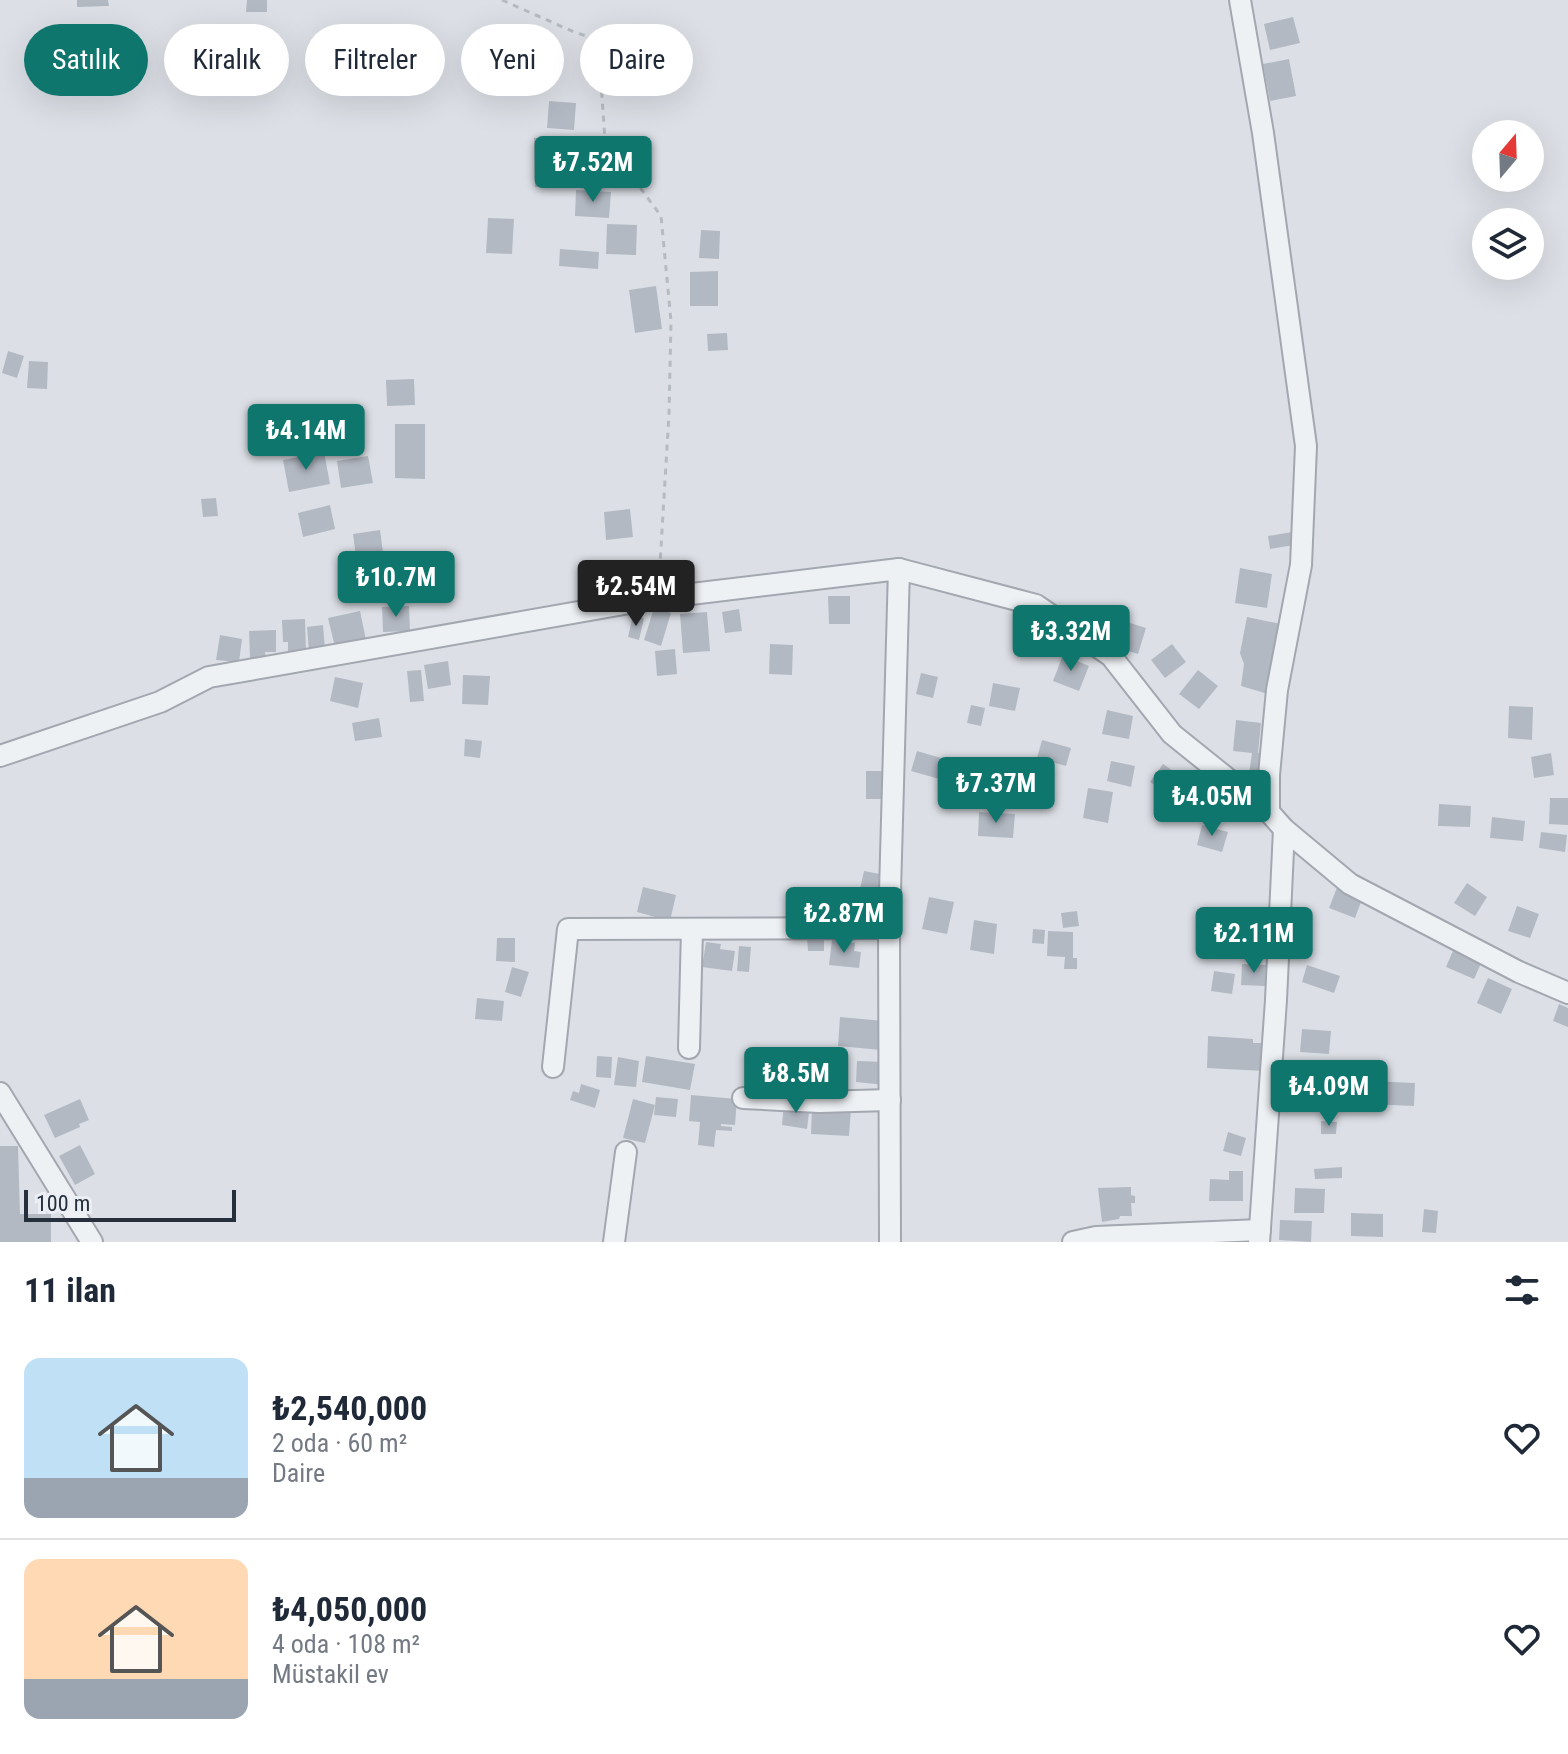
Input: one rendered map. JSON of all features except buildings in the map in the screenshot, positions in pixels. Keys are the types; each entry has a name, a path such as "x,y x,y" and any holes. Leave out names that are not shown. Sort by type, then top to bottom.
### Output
{"street":[{"path":"1240,0 1263,133 1306,446 1301,565 1277,690 1269,775 1269,812"},
{"path":"890,1242 889,928 899,569"},
{"path":"0,756 160,702 209,677 658,598 899,569 1036,605 1111,656 1172,734 1269,812 1284,829 1350,884 1519,972 1568,993"},
{"path":"1073,1242 1096,1237 1260,1236 1284,829"},
{"path":"553,1067 568,929 889,928"},
{"path":"689,1048 692,929"},
{"path":"0,1093 92,1242"},
{"path":"743,1098 819,1102 890,1100"},
{"path":"614,1242 626,1152"}],"path":[{"path":"502,0 598,40 605,140 661,216 671,321 658,598"}]}
